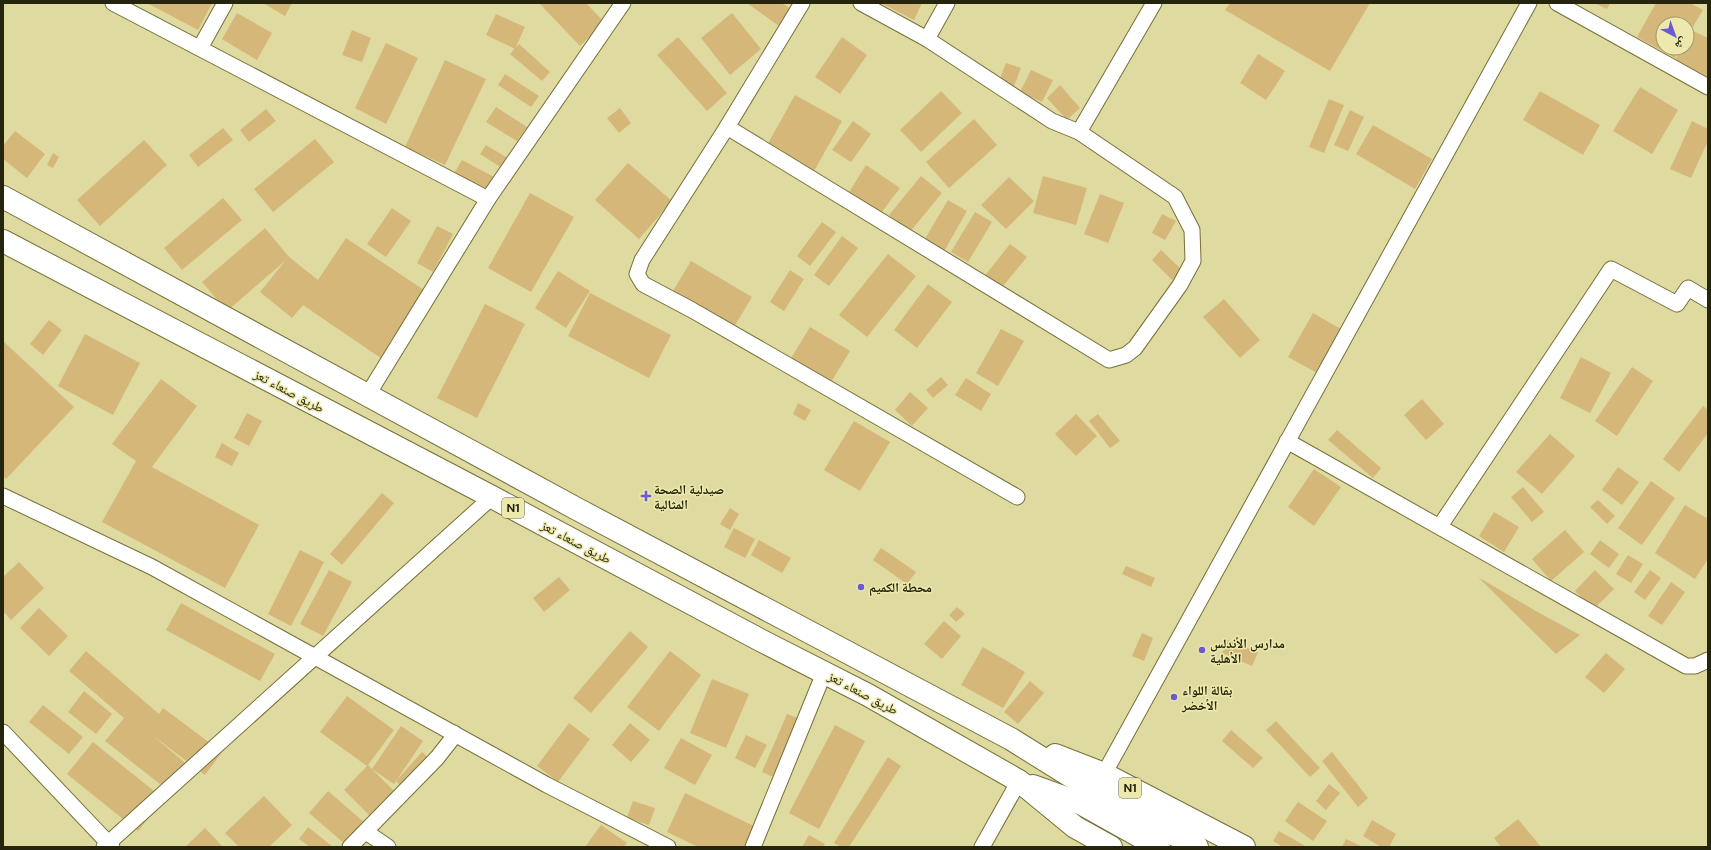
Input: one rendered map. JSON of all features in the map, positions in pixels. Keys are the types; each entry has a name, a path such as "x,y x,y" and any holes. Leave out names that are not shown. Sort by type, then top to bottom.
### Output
{"highway":[{"name":"N1","path":"3,197 576,509 778,614 1011,739 1088,787 1197,847"},
{"name":"طريق صنعاء تعز","path":"3,241 492,497 762,641 868,695 1019,782 1075,828 1111,847"},
{"path":"762,641 778,614"},
{"name":"N1","path":"1011,739 1104,774 1244,847"},
{"name":"طريق صنعاء تعز","path":"1019,782 1080,803 1160,847"}],"street":[{"path":"113,3 488,199"},
{"path":"200,48 225,3"},
{"path":"367,396 488,199 623,3"},
{"path":"802,3 727,127 642,260 637,274 643,284 692,310 1017,497"},
{"path":"727,127 1109,360 1126,355 1135,348 1180,285 1193,261 1192,230 1175,197 1079,132 1052,121 927,38 861,3"},
{"path":"927,38 947,3"},
{"path":"1079,132 1154,3"},
{"path":"1104,774 1529,3"},
{"path":"1557,3 1708,87"},
{"path":"1440,526 1611,269 1677,304 1688,288 1708,300"},
{"path":"1287,441 1686,666 1695,666 1708,660"},
{"path":"3,496 152,567 546,785 668,847"},
{"path":"3,732 108,846 314,657 492,497"},
{"path":"753,847 824,673"},
{"path":"350,847 437,758 454,734"},
{"path":"982,847 1019,782"},
{"path":"366,832 388,847"}],"building":[{"path":"147,3 212,3 198,30"},
{"path":"263,3 292,3 285,16"},
{"path":"539,3 586,3 604,22 580,46"},
{"path":"747,3 782,3 791,9 779,26"},
{"path":"881,3 922,3 914,20"},
{"path":"1230,3 1370,3 1330,71 1225,10"},
{"path":"1594,3 1610,3 1607,9"},
{"path":"1656,3 1690,3 1703,10 1695,23 1695,16 1655,16 1655,47 1637,37"},
{"path":"237,13 272,33 257,60 222,39"},
{"path":"732,13 761,49 730,75 701,38"},
{"path":"496,14 525,27 515,49 486,35"},
{"path":"352,30 371,38 362,62 342,55"},
{"path":"1695,32 1708,38 1708,80 1674,62 1677,56 1695,56"},
{"path":"678,37 727,93 707,111 657,55"},
{"path":"842,37 867,55 840,94 815,77"},
{"path":"386,43 418,58 386,124 355,108"},
{"path":"519,44 550,72 542,81 510,54"},
{"path":"1258,54 1285,71 1266,100 1240,83"},
{"path":"445,60 486,79 445,165 405,147"},
{"path":"1006,63 1021,68 1014,86 999,81"},
{"path":"1031,70 1053,80 1042,102 1020,92"},
{"path":"505,74 539,96 531,107 498,85"},
{"path":"1060,85 1080,108 1067,120 1047,98"},
{"path":"1640,87 1678,110 1652,154 1613,131"},
{"path":"941,91 962,113 921,152 900,130"},
{"path":"1540,91 1600,125 1583,155 1523,120"},
{"path":"795,95 842,121 813,173 766,147"},
{"path":"1329,99 1344,105 1324,153 1309,147"},
{"path":"496,107 527,127 517,141 486,122"},
{"path":"620,108 631,123 619,133 607,118"},
{"path":"266,109 276,121 249,142 240,130"},
{"path":"1350,110 1364,117 1348,151 1334,145"},
{"path":"974,119 997,145 949,188 926,162"},
{"path":"853,121 871,134 851,162 832,150"},
{"path":"1692,121 1708,129 1708,141 1691,178 1670,169"},
{"path":"1373,125 1432,159 1415,189 1356,154"},
{"path":"223,128 233,140 198,167 189,155"},
{"path":"15,131 45,154 27,178 3,159 3,146"},
{"path":"315,139 334,162 273,212 254,189"},
{"path":"144,140 167,165 100,226 77,200"},
{"path":"486,145 511,160 505,170 480,154"},
{"path":"53,153 59,157 53,168 47,165"},
{"path":"462,160 496,178 488,193 453,175"},
{"path":"628,163 672,201 639,239 595,200"},
{"path":"866,165 900,188 881,213 846,197"},
{"path":"921,176 942,193 910,232 889,215"},
{"path":"1043,176 1087,188 1076,225 1033,213"},
{"path":"1009,177 1034,201 1006,229 981,205"},
{"path":"530,193 574,217 531,292 488,268"},
{"path":"1100,194 1124,203 1108,243 1084,234"},
{"path":"223,198 242,220 182,270 164,248"},
{"path":"948,200 967,211 942,255 922,244"},
{"path":"392,208 411,221 386,257 367,244"},
{"path":"975,212 992,222 968,262 951,252"},
{"path":"1162,214 1176,221 1165,240 1152,233"},
{"path":"822,222 836,232 810,266 797,256"},
{"path":"437,226 453,234 433,272 417,263"},
{"path":"265,228 289,257 318,280 346,238 433,296 388,363 303,305 292,318 260,292 285,261 227,311 202,282"},
{"path":"842,236 858,248 829,286 814,275"},
{"path":"1010,244 1027,257 999,291 983,278"},
{"path":"1161,250 1182,270 1172,280 1152,260"},
{"path":"888,254 916,276 867,337 839,315"},
{"path":"691,261 752,297 731,332 670,296"},
{"path":"790,270 804,279 784,311 770,302"},
{"path":"558,271 590,291 566,328 535,308"},
{"path":"928,284 952,302 917,348 894,330"},
{"path":"590,293 671,335 649,378 568,336"},
{"path":"1224,299 1260,340 1240,358 1203,317"},
{"path":"485,304 525,324 477,418 437,398"},
{"path":"1313,313 1341,329 1317,373 1288,357"},
{"path":"49,320 62,330 43,355 30,344"},
{"path":"810,327 850,351 830,384 790,360"},
{"path":"1001,329 1024,341 998,386 976,373"},
{"path":"85,334 140,363 113,415 58,386"},
{"path":"3,341 74,407 6,479 3,476"},
{"path":"1581,357 1611,373 1590,413 1560,398"},
{"path":"1632,367 1653,381 1617,436 1595,421"},
{"path":"941,377 948,385 933,398 926,390"},
{"path":"966,378 991,394 981,411 955,395"},
{"path":"161,379 197,406 152,467 259,525 225,588 102,522 136,461 112,444"},
{"path":"910,392 928,408 912,426 895,410"},
{"path":"1422,399 1444,424 1426,440 1404,415"},
{"path":"798,403 811,410 805,421 793,414"},
{"path":"1703,406 1708,410 1708,433 1679,472 1663,459"},
{"path":"247,413 262,421 249,446 234,438"},
{"path":"1076,414 1097,436 1076,456 1055,434"},
{"path":"1098,414 1120,441 1110,448 1089,421"},
{"path":"854,421 890,442 860,491 824,470"},
{"path":"1337,430 1381,468 1373,478 1328,440"},
{"path":"1550,434 1575,456 1542,494 1516,472"},
{"path":"222,443 239,453 232,466 215,457"},
{"path":"1618,467 1639,482 1622,505 1602,490"},
{"path":"1314,469 1341,487 1314,526 1288,507"},
{"path":"1651,481 1675,498 1642,545 1618,528"},
{"path":"1523,487 1544,512 1532,522 1511,497"},
{"path":"382,493 394,503 342,565 330,554"},
{"path":"1598,500 1615,516 1607,524 1590,507"},
{"path":"1685,505 1708,519 1708,559 1695,579 1655,553"},
{"path":"730,508 739,514 730,530 720,524"},
{"path":"1494,512 1519,527 1504,552 1479,536"},
{"path":"734,528 755,539 745,558 724,547"},
{"path":"1565,530 1584,552 1551,581 1532,559"},
{"path":"759,540 791,558 782,573 751,555"},
{"path":"1600,540 1619,554 1609,568 1590,554"},
{"path":"881,548 916,572 907,584 873,560"},
{"path":"300,550 324,562 291,626 268,614"},
{"path":"1628,555 1643,564 1631,583 1616,574"},
{"path":"19,562 44,588 11,620 3,611 3,577"},
{"path":"1126,566 1155,578 1151,587 1122,574"},
{"path":"329,570 352,582 323,636 300,624"},
{"path":"1595,570 1614,589 1594,609 1575,591"},
{"path":"1650,570 1661,578 1645,600 1634,592"},
{"path":"559,577 570,590 544,612 533,598"},
{"path":"1478,577 1534,610 1580,635 1556,654"},
{"path":"1671,582 1685,592 1662,625 1648,616"},
{"path":"181,603 275,654 260,681 166,630"},
{"path":"957,607 965,614 956,622 949,615"},
{"path":"39,608 68,636 49,656 20,628"},
{"path":"944,621 961,636 942,659 924,644"},
{"path":"630,631 648,647 591,713 573,698"},
{"path":"1142,633 1153,638 1144,661 1132,656"},
{"path":"1228,640 1258,652 1252,666 1222,653"},
{"path":"983,647 1025,672 1003,708 961,685"},
{"path":"86,651 159,714 163,708 222,752 205,775 152,735 189,766 169,791 105,741 124,718 69,671"},
{"path":"670,651 701,675 659,731 627,707"},
{"path":"1606,653 1625,669 1604,693 1585,677"},
{"path":"712,679 749,694 726,748 690,733"},
{"path":"1030,681 1044,693 1018,724 1004,712"},
{"path":"84,691 112,714 96,734 68,712"},
{"path":"347,696 394,730 368,765 398,795 374,820 344,790 367,766 320,732"},
{"path":"43,705 83,737 69,754 29,722"},
{"path":"787,714 803,720 778,779 762,772"},
{"path":"1276,721 1320,768 1310,777 1266,730"},
{"path":"569,723 590,739 558,782 537,766"},
{"path":"630,723 650,740 631,762 612,745"},
{"path":"835,725 865,741 819,829 789,813"},
{"path":"401,726 423,741 394,784 372,769"},
{"path":"1231,730 1263,758 1253,768 1222,741"},
{"path":"746,735 767,745 755,768 735,758"},
{"path":"681,738 712,755 695,785 664,768"},
{"path":"93,742 164,799 138,831 67,774"},
{"path":"422,752 436,764 409,793 396,781"},
{"path":"1332,752 1368,798 1358,807 1322,761"},
{"path":"888,757 901,766 849,847 841,847 834,843"},
{"path":"1329,784 1340,793 1326,810 1316,801"},
{"path":"328,791 365,823 346,845 309,813"},
{"path":"685,793 756,827 746,847 698,847 667,832"},
{"path":"264,796 292,825 269,847 239,847 225,833"},
{"path":"633,801 655,808 649,825 627,818"},
{"path":"1298,802 1327,821 1313,841 1285,821"},
{"path":"1518,819 1541,847 1501,847 1494,838"},
{"path":"1372,820 1396,834 1389,847 1381,847 1363,836"},
{"path":"601,825 627,843 624,847 585,847"},
{"path":"308,827 333,847 310,847 299,839"},
{"path":"205,828 223,847 186,846"},
{"path":"1279,831 1307,847 1283,847 1273,841"},
{"path":"809,835 825,844 823,847 802,847"},
{"path":"1346,839 1363,847 1342,847"}],"place":[{"name":"صيدلية الصحة المثالية","path":"646,496"},
{"name":"محطة الكميم","path":"861,587"},
{"name":"مدارس الأندلس الأهلية","path":"1202,650"},
{"name":"بقالة اللواء الأخضر","path":"1174,697"}]}
